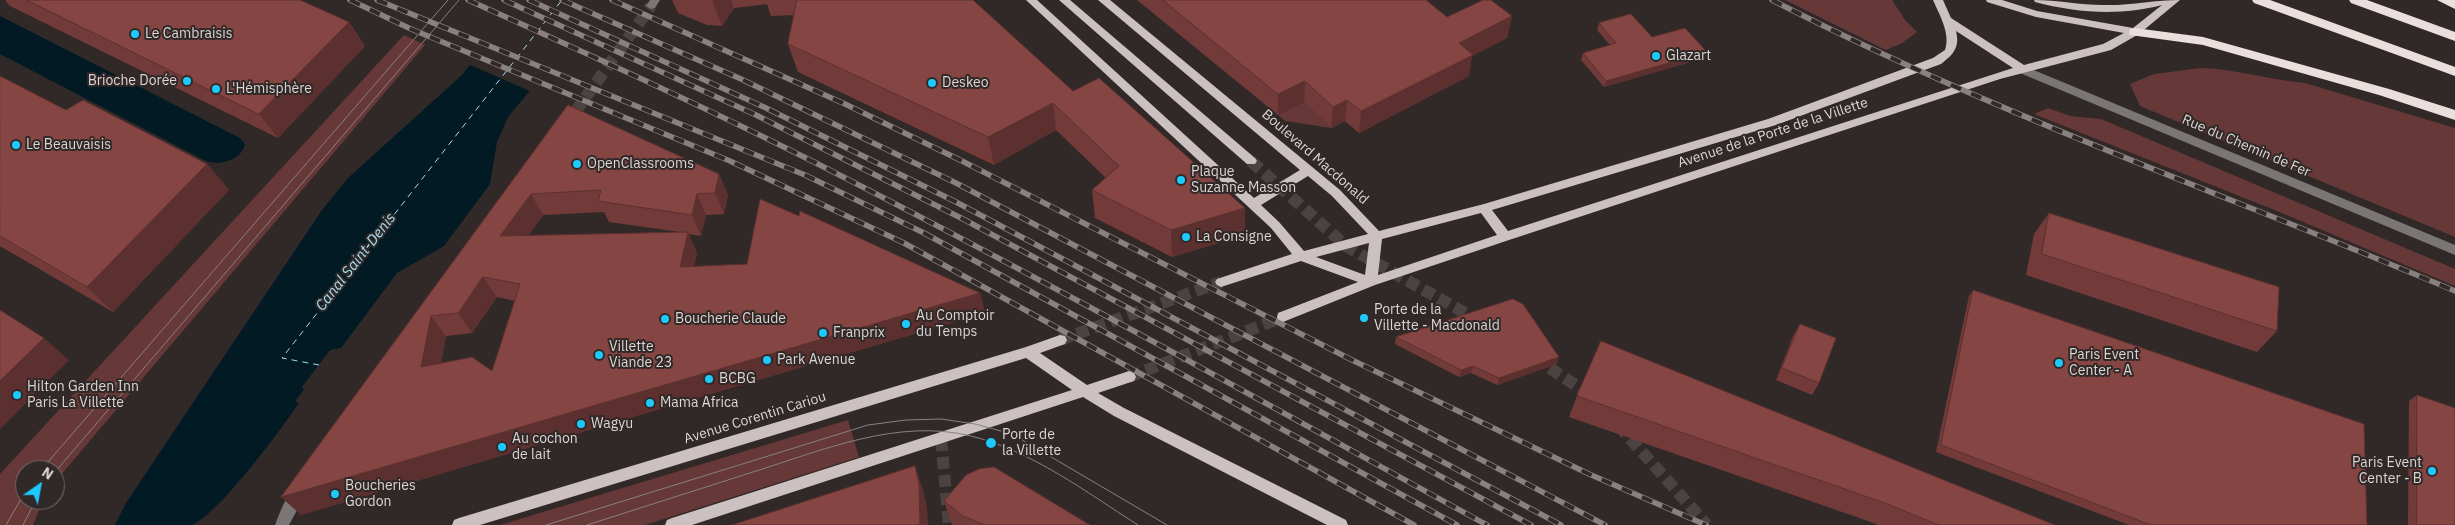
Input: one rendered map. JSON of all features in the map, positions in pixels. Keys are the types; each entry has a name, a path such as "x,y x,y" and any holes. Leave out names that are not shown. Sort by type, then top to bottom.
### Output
{"highway":[{"path":"2258,0 2455,72"},
{"path":"2355,0 2455,37"},
{"path":"2443,0 2455,5"},
{"path":"2135,32 2203,42 2384,92 2455,115"}],"main road":[{"path":"1030,0 1275,224 1300,256 1371,282"},
{"path":"1064,0 1251,161"},
{"name":"Boulevard Macdonald","path":"1103,0 1343,199 1376,235"},
{"name":"Avenue de la Porte de la Villette","path":"1300,256 1484,208 1772,122 1937,61 1950,51 1953,44 1947,20 1938,0"},
{"path":"1991,0 2043,15 2135,32"},
{"path":"2039,0 2078,7 2107,8 2134,7 2168,0"},
{"name":"Avenue de la Porte de la Villette","path":"1371,282 1997,76 2106,47 2135,32 2175,0"},
{"path":"1947,20 2024,70"},
{"path":"1252,205 1309,170"},
{"path":"1484,208 1505,237"},
{"path":"1371,282 1376,235"},
{"path":"1221,282 1300,256"},
{"path":"1284,317 1371,282"},
{"name":"Avenue Corentin Cariou","path":"459,525 1028,352 1060,340"},
{"path":"1028,352 1086,392 1152,430 1341,525"},
{"path":"672,525 1129,377"}],"street":[{"name":"Rue du Chemin de Fer","path":"2024,70 2455,250"},
{"path":"282,525 288,510 310,478"}],"shaded area":[{"path":"1785,0 1892,0 1905,20 1917,32 1902,43 1886,50"},
{"path":"404,35 425,45 65,470 65,460 15,460 15,510 39,510 33,525 0,525 0,474"},
{"path":"2201,68 2227,70 2305,83 2455,128 2455,237 2140,106 2130,84 2154,74"},
{"path":"1304,102 1331,128 1285,121 1278,115"},
{"path":"2048,108 2070,116 2101,119 2455,269 2455,286 2277,211 2034,114"},
{"path":"848,420 859,457 645,525 500,525"}],"water":[{"name":"Canal Saint-Denis","path":"522,0 532,88 508,117 497,142 490,184 444,246 397,273 341,348 330,350 302,387 304,390 295,401 299,403 249,469 219,504 204,517 192,525 115,525 126,503 322,210 348,178 462,75"},
{"path":"0,16 240,138 245,144 243,150 235,158 224,162 206,161 0,54"}],"pier":[{"path":"519,0 603,0 532,92 468,64"}],"building":[{"path":"27,0 300,0 349,22 259,114"},
{"path":"797,0 973,0 1073,91 1099,78 1245,208 1171,230 1092,190 1119,166 1053,103 988,137 788,44"},
{"path":"1163,0 1426,0 1447,17 1483,0 1491,0 1512,16 1459,43 1473,55 1361,111 1347,100 1333,107 1305,81 1278,94"},
{"name":"Glazart","path":"1631,14 1652,37 1685,28 1707,52 1606,81 1583,53 1616,43 1599,23"},
{"path":"0,76 66,110 83,100 207,164 87,287 0,236"},
{"path":"568,105 719,174 715,193 697,194 692,215 598,201 601,190 531,194 500,236 688,232 680,267 747,264 760,199 799,216 800,211 980,293 281,497","holes":["483,277 520,284 492,371 472,357 421,367 431,316 458,313"]},
{"path":"2049,213 2279,287 2277,331 2042,254"},
{"name":"Paris Event Center - A","path":"1973,290 2364,424 2367,525 2151,525 1941,445"},
{"path":"1513,299 1523,304 1559,357 1499,378 1473,366 1461,370 1396,337"},
{"path":"0,310 44,338 0,381"},
{"path":"1800,324 1836,338 1819,383 1782,368"},
{"path":"1601,341 2055,525 1939,525 1882,502 1577,396"},
{"name":"Paris Event Center - B","path":"2417,395 2455,408 2455,525 2417,525"},
{"path":"915,466 919,484 920,524 732,525"},
{"path":"994,467 1090,525 985,525 963,516 944,501 966,475 979,469"}],"ferry route":[{"path":"319,365 282,358 562,0"}],"tunnel":[{"path":"575,112 651,6"},
{"path":"1251,161 1346,246 1481,322"},
{"path":"1060,340 1221,282"},
{"path":"1129,377 1283,317"},
{"path":"1535,358 1593,397"},
{"path":"1618,425 1707,525"},
{"path":"941,439 949,525"}],"tram line":[{"path":"50,460 448,0"},
{"path":"65,460 459,0"},
{"path":"546,525 868,425 906,420 941,419 975,424 1012,434 1167,525"},
{"path":"587,525 833,446 888,434 916,431 944,431 971,436 1016,452 1058,474 1138,525"},
{"path":"6,525 15,509"},
{"path":"23,525 31,510"}],"railway":[{"path":"350,0 411,29 730,161 904,243 1414,525"},
{"path":"377,0 805,175 924,233 1457,525"},
{"path":"468,0 727,119 812,161 1151,340 1487,525"},
{"path":"504,0 756,115 965,220 1531,525"},
{"path":"529,0 766,108 956,202 1561,525"},
{"path":"562,0 741,79 956,183 1605,525"},
{"path":"612,0 845,104 962,161 1352,360 1589,474 1706,525"},
{"path":"1772,0 1939,80 2110,152 2455,291"}],"place":[{"name":"Le Cambraisis","path":"135,34"},
{"name":"Glazart","path":"1656,56"},
{"name":"Brioche Dorée","path":"187,81"},
{"name":"Deskeo","path":"932,83"},
{"name":"L'Hémisphère","path":"216,89"},
{"name":"Le Beauvaisis","path":"16,145"},
{"name":"OpenClassrooms","path":"577,164"},
{"name":"Plaque Suzanne Masson","path":"1181,180"},
{"name":"La Consigne","path":"1186,237"},
{"name":"Porte de la Villette - Macdonald","path":"1364,318"},
{"name":"Boucherie Claude","path":"665,319"},
{"name":"Au Comptoir du Temps","path":"906,324"},
{"name":"Franprix","path":"823,333"},
{"name":"Villette Viande 23","path":"599,355"},
{"name":"Park Avenue","path":"767,360"},
{"name":"Paris Event Center - A","path":"2059,363"},
{"name":"BCBG","path":"709,379"},
{"name":"Hilton Garden Inn Paris La Villette","path":"17,395"},
{"name":"Mama Africa","path":"650,403"},
{"name":"Wagyu","path":"581,424"},
{"name":"Porte de la Villette","path":"991,443"},
{"name":"Au cochon de lait","path":"502,447"},
{"name":"Paris Event Center - B","path":"2432,471"},
{"name":"Boucheries Gordon","path":"335,494"}]}
